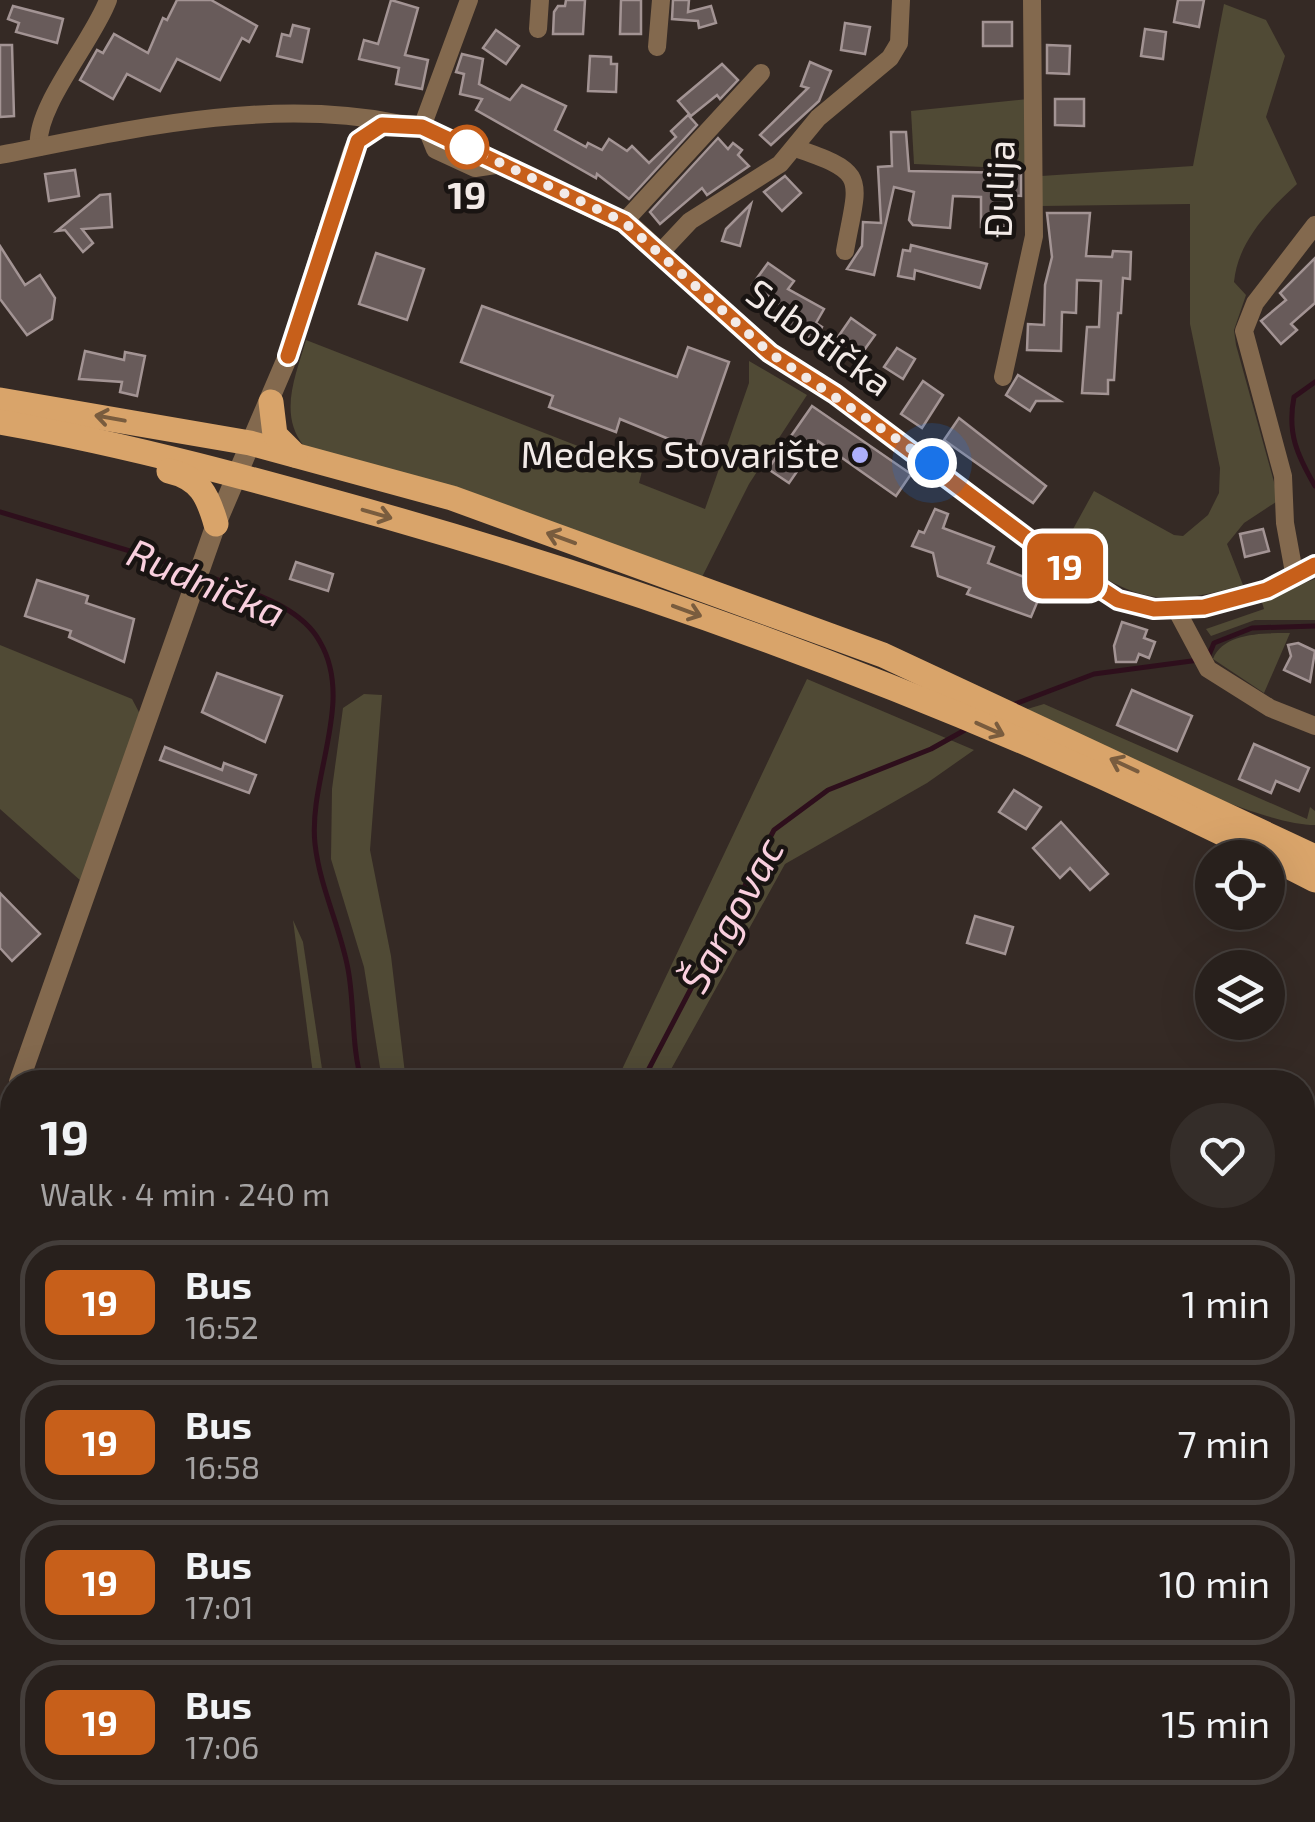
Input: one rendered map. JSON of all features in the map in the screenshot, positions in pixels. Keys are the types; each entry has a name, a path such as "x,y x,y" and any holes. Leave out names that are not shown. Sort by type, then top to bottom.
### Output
{"main road":[{"path":"0,400 250,444 452,498 883,655 1315,857"},
{"path":"271,402 275,435 294,455"},
{"path":"0,422 283,487 531,558 748,633 998,732 1315,880"},
{"path":"27,427 82,452 190,477 220,513"}],"street":[{"path":"38,147 40,124 98,28 108,0"},
{"path":"425,128 469,0"},
{"path":"538,29 540,0"},
{"path":"656,48 661,0"},
{"path":"660,253 690,222 766,175 796,148 818,118 896,49 900,0"},
{"name":"Đulija","path":"1003,378 1034,236 1032,0"},
{"path":"624,222 761,73"},
{"path":"321,114 344,125 358,141"},
{"name":"Subotička","path":"0,155 215,119 321,114 425,128 624,222 770,353 932,463 1078,576 1118,600 1176,610 1239,598 1294,578 1315,565"},
{"path":"22,1070 220,513 271,402 358,141 373,128 398,123"},
{"path":"796,148 844,165 853,176 854,204 845,251"},
{"path":"1294,578 1285,523 1283,476 1244,331 1255,303 1315,225"},
{"path":"206,435 241,426 271,402"},
{"path":"220,513 248,486 283,487"},
{"path":"1176,610 1204,661 1270,708 1315,726"}],"shaded area":[{"path":"1224,4 1266,20 1285,56 1266,117 1297,184 1265,216 1248,240 1234,282 1246,295 1234,330 1236,345 1279,500 1244,523 1227,544 1243,585 1166,598 1128,589 1061,551 1094,491 1174,535 1183,536 1208,515 1219,493 1220,468 1190,324 1190,204 1042,206 1041,176 1193,166"},
{"path":"1028,99 1030,169 914,164 911,111"},
{"path":"306,340 642,471 639,483 705,509 749,383 749,361 807,395 749,484 701,579 304,446 296,434 291,408 294,380"},
{"path":"1315,579 1315,620 1255,620 1211,636 1206,629 1264,609 1261,599"},
{"path":"1290,633 1264,693 1213,659 1218,650 1235,639"},
{"path":"0,645 132,699 140,714 81,881 0,809"},
{"path":"807,679 974,750 927,783 785,864 671,1070 622,1070"},
{"path":"364,694 382,695 370,850 391,956 405,1070 380,1070 364,967 331,859 332,789 343,708"},
{"path":"1044,704 1307,819 1310,807 1315,811 1315,825 1287,821 1212,797 1024,710"},
{"path":"293,920 303,942 322,1070 312,1070"}],"building":[{"path":"177,0 211,0 257,26 249,42 242,38 220,80 177,59 160,91 127,74 113,99 80,80 97,50 103,53 114,34 148,53 163,18 167,20"},
{"path":"391,0 418,8 405,55 428,60 422,89 396,84 399,68 359,59 364,40 378,44"},
{"path":"566,0 585,0 583,34 553,34 554,12 558,6 565,6"},
{"path":"621,0 641,0 641,34 620,34"},
{"path":"673,0 689,0 688,12 711,6 716,23 699,28 698,21 672,19"},
{"path":"1178,0 1204,0 1199,27 1174,22"},
{"path":"13,6 63,19 57,43 16,32 19,23 8,19"},
{"path":"983,22 1012,22 1012,46 983,46"},
{"path":"845,23 870,27 865,54 841,50"},
{"path":"293,25 309,29 302,62 277,56 282,34 290,36"},
{"path":"1145,29 1166,32 1163,59 1141,56"},
{"path":"496,30 519,46 506,64 483,48"},
{"path":"0,45 12,45 14,116 0,117"},
{"path":"1047,45 1070,46 1069,74 1047,73"},
{"path":"462,54 483,59 479,84 510,100 522,85 566,106 555,130 586,147 588,143 602,150 609,139 627,151 632,146 649,163 676,137 671,131 688,115 697,125 629,199 597,174 596,178 476,110 482,99 460,94 464,74 456,72"},
{"path":"590,56 611,57 611,64 617,64 616,92 588,91"},
{"path":"810,62 831,71 819,101 771,145 760,135 808,88 801,86"},
{"path":"722,64 738,80 720,99 717,95 691,116 678,101"},
{"path":"1055,99 1084,99 1084,126 1055,125"},
{"path":"891,132 906,132 909,171 1021,173 1021,196 1009,195 1009,227 981,227 981,197 953,196 950,228 913,225 909,220 914,192 894,187 874,275 847,269 862,246 863,222 881,223 878,167 892,166"},
{"path":"718,138 728,149 733,143 742,150 738,155 749,166 707,195 702,188 660,224 650,212"},
{"path":"75,170 79,196 49,201 45,174"},
{"path":"785,176 801,193 782,211 764,192"},
{"path":"110,194 112,227 82,229 93,243 83,252 65,230 57,231 100,195"},
{"path":"751,204 740,246 722,241 726,229"},
{"path":"1047,213 1090,213 1086,256 1112,257 1113,251 1131,252 1130,279 1123,278 1114,380 1108,380 1108,394 1082,393 1087,327 1099,327 1101,281 1077,280 1076,313 1062,312 1061,351 1027,350 1028,324 1044,325 1045,285 1052,257"},
{"path":"911,245 987,264 980,288 915,270 914,279 898,276 903,250 910,251"},
{"path":"0,246 25,285 40,275 55,298 52,319 27,335 0,299"},
{"path":"376,253 424,269 407,320 359,304"},
{"path":"1315,258 1315,303 1291,324 1297,330 1281,344 1261,321 1286,300 1280,293"},
{"path":"768,263 794,281 788,289 824,309 816,323 822,327 815,340 783,322 789,311 752,285"},
{"path":"482,306 677,377 688,347 729,362 698,451 620,419 616,432 549,407 553,396 461,362"},
{"path":"851,318 875,335 862,353 838,337"},
{"path":"897,348 915,359 903,379 884,367"},
{"path":"85,351 124,360 125,352 145,356 137,396 120,392 122,382 79,379"},
{"path":"1018,375 1060,401 1036,401 1030,411 1006,395"},
{"path":"923,381 943,395 922,428 901,414"},
{"name":"Medeks Stovarište","path":"812,406 911,474 896,496 818,441 789,483 768,469"},
{"path":"959,418 1046,486 1033,503 944,440"},
{"path":"935,509 948,514 943,528 994,547 988,563 1032,580 1041,593 1031,617 967,594 970,588 938,576 933,553 912,546 919,531 924,533"},
{"path":"1263,529 1269,551 1245,557 1240,534"},
{"path":"296,562 333,574 328,591 290,579"},
{"path":"37,580 88,596 86,603 134,619 124,662 69,637 71,631 25,616"},
{"path":"1122,622 1147,630 1144,638 1155,642 1149,658 1139,654 1136,662 1116,662 1114,646"},
{"path":"1298,643 1315,651 1310,682 1284,670 1291,656 1288,645"},
{"path":"217,673 282,696 265,742 202,712"},
{"path":"1132,690 1192,716 1177,751 1117,725"},
{"path":"1254,744 1309,768 1299,791 1276,781 1271,793 1239,779"},
{"path":"165,747 222,770 224,763 256,775 249,793 160,760"},
{"path":"1014,790 1041,807 1026,829 999,812"},
{"path":"1061,822 1108,874 1090,890 1070,868 1060,878 1033,848"},
{"path":"0,893 40,934 12,961 0,948"},
{"path":"975,916 1013,927 1005,954 967,943"}],"waterway":[{"path":"1315,382 1294,397 1292,422 1299,454 1315,486"},
{"name":"Rudnička","path":"0,512 193,570"},
{"name":"Rudnička","path":"203,574 268,599 298,617 320,642 330,665 332,715 318,793 315,844 348,969 359,1070"},
{"path":"1209,655 1214,643 1252,628 1315,626"},
{"path":"1015,704 1094,674 1199,660"},
{"name":"Šargovac","path":"648,1070 774,830 828,790 931,749 965,730"}],"bus line":[{"name":"19","path":"288,356 358,141 382,125 422,127 624,222 770,353 835,394 1078,576 1118,600 1154,609 1204,607 1267,590 1315,565"}],"place":[{"name":"19","path":"467,147"},
{"name":"Medeks Stovarište","path":"860,455"}],"route":[{"path":"467,147 624,222 770,353 932,463"}]}
